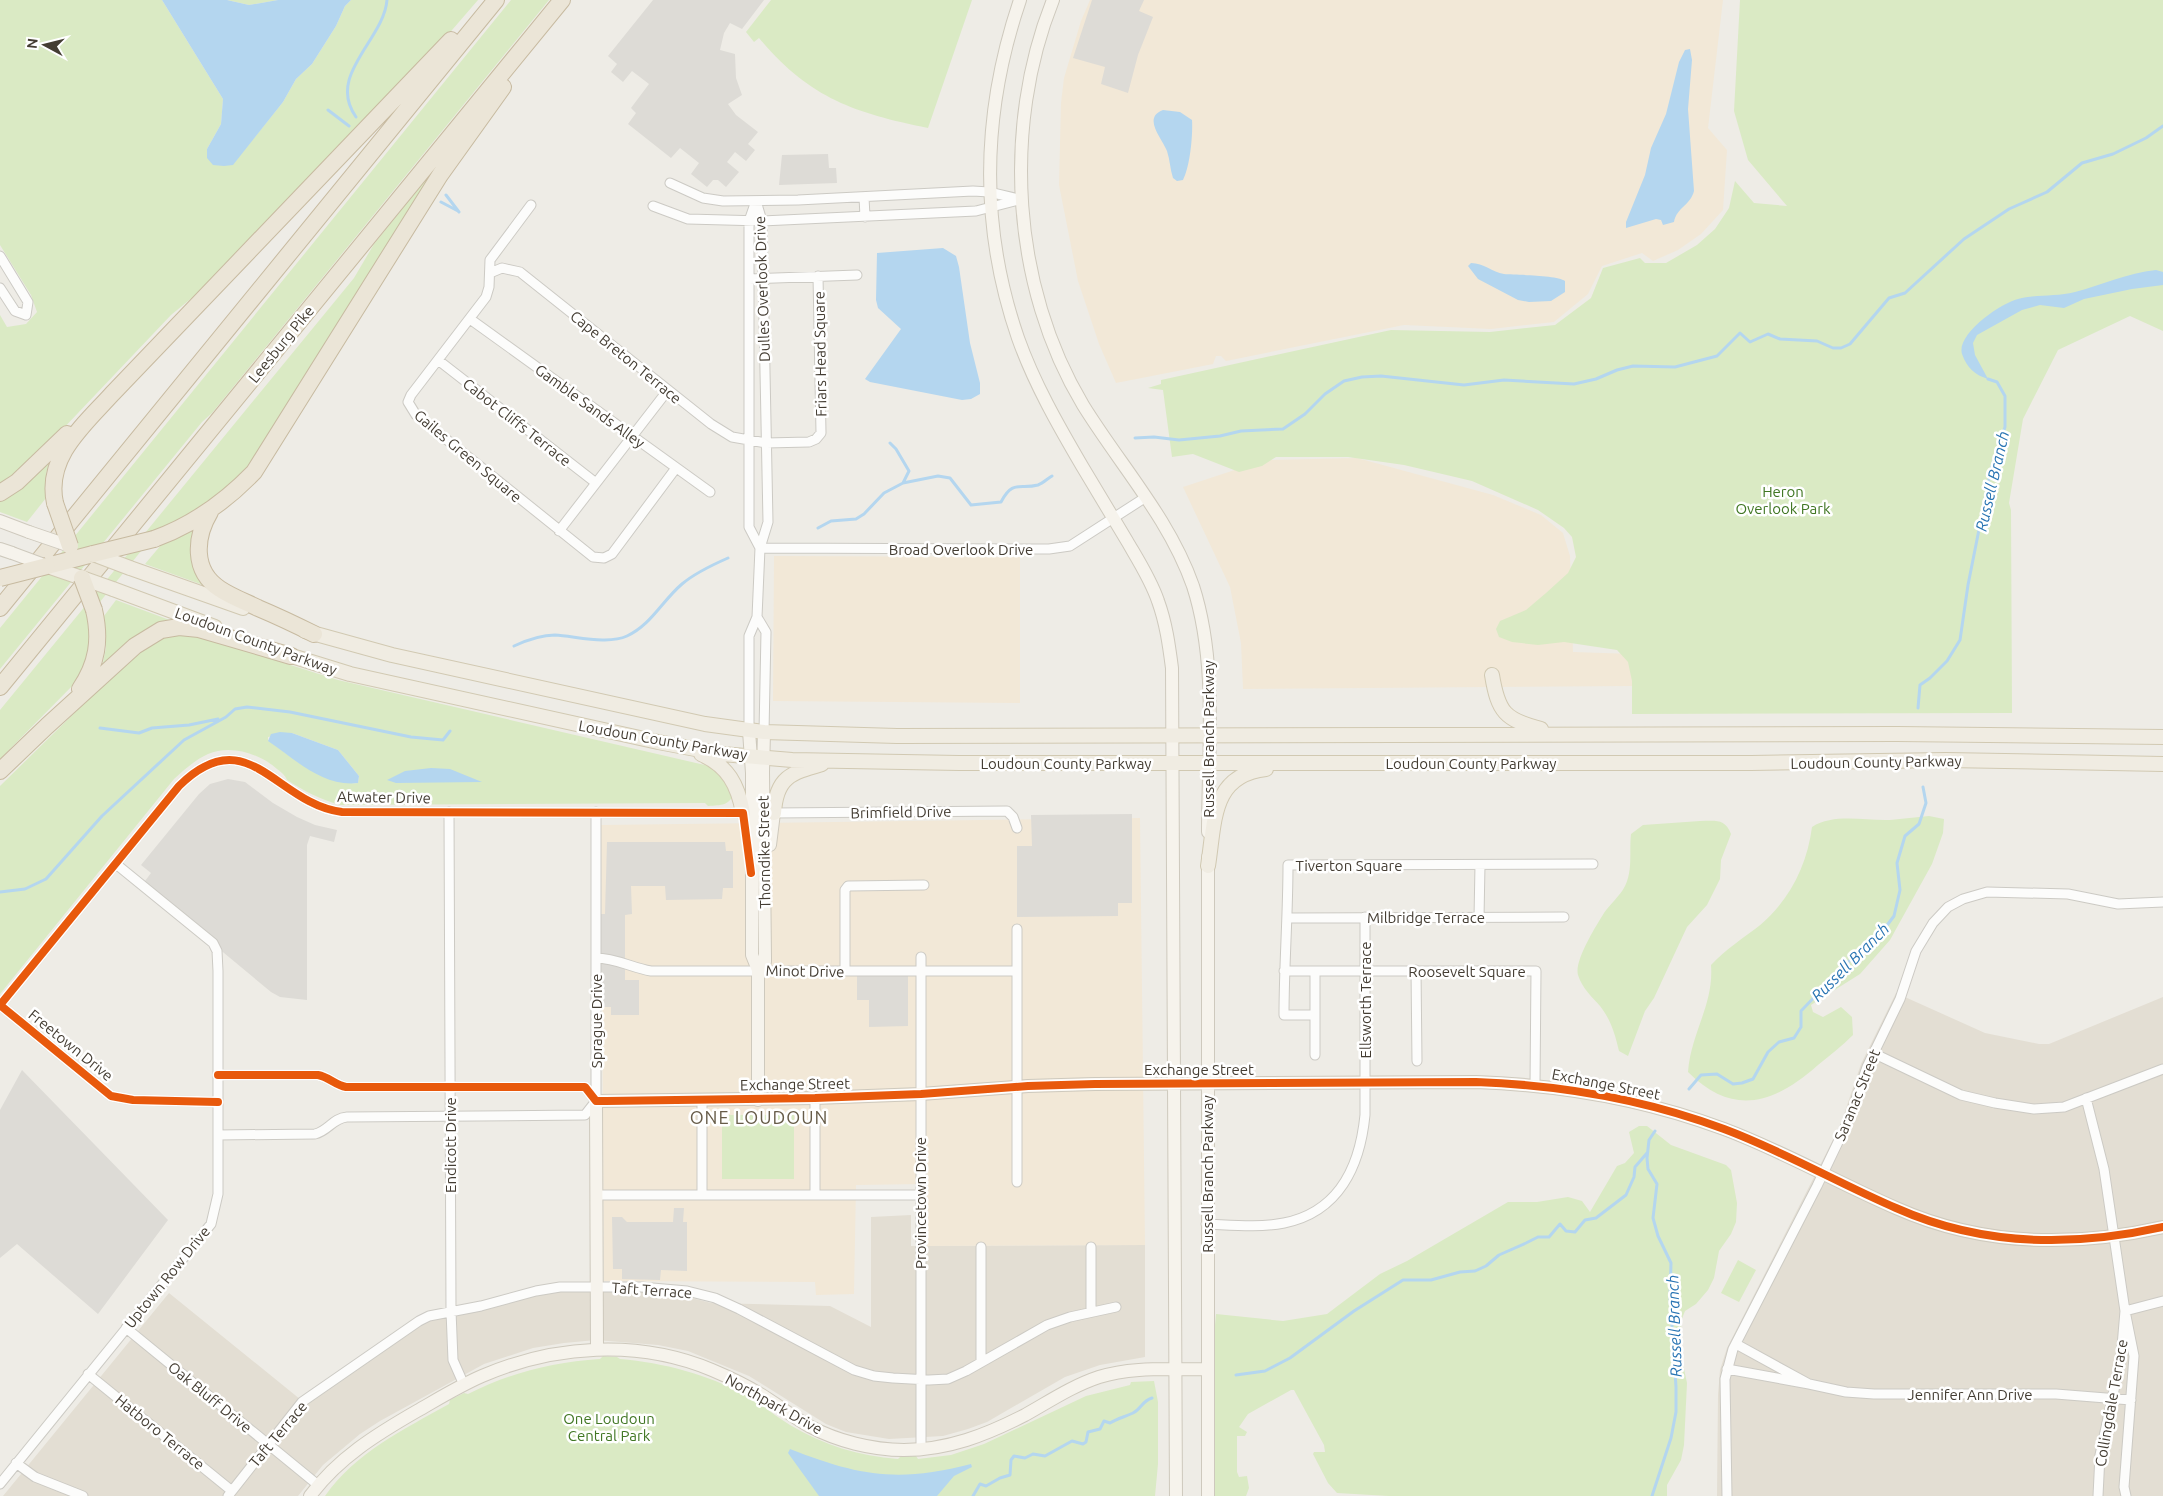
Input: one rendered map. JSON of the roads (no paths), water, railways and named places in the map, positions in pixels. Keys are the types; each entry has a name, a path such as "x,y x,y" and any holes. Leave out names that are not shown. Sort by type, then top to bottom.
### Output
{"highway":[{"path":"47,726 79,690 93,667 98,644 94,610 54,503 54,473 63,451 112,394 488,0"},
{"path":"0,608 496,0"},
{"name":"Leesburg Pike","path":"0,687 562,0"},
{"path":"0,578 47,566 72,552 92,554 154,539 181,529 212,510 231,495 254,472 440,175 567,0"},
{"path":"0,493 17,482 69,431 112,394"},
{"path":"212,510 200,532 198,542 200,562 208,577 219,589 230,595 314,634"},
{"path":"0,772 47,726 135,646 161,630 179,627 199,629 291,656"}],"main road":[{"name":"Loudoun County Parkway","path":"92,554 314,634 392,655 706,724 764,732 868,735 1906,734 2163,737"},
{"name":"Loudoun County Parkway","path":"47,566 319,666 687,748 722,754 834,761 1751,763 1946,760 2163,764"},
{"path":"1492,675 1496,698 1503,713 1519,724 1564,734"},
{"path":"687,748 712,760 730,774 737,787 742,813"},
{"path":"774,813 776,792 788,776 834,761"},
{"path":"1208,866 1220,796 1230,783 1250,771 1312,763"}],"street":[{"path":"1020,0 1008,33 998,76 991,138 990,208 1000,275 1018,338 1061,430 1150,582 1166,625 1172,668 1176,1496"},
{"name":"Russell Branch Parkway","path":"1053,0 1036,56 1029,88 1021,160 1022,199 1032,270 1042,313 1057,354 1084,406 1160,517 1180,556 1201,614 1208,654 1210,678 1206,1224 1208,1496"},
{"path":"670,183 704,198 756,201 973,191 989,192 1022,199"},
{"path":"864,197 865,217"},
{"path":"653,206 688,220 762,221 865,217 990,208 1022,199"},
{"name":"Dulles Overlook Drive","path":"756,201 749,221 749,527 760,548"},
{"name":"Dulles Overlook Drive","path":"749,730 749,636 757,617 760,548 768,522 762,221 756,201"},
{"name":"Gailes Green Square","path":"531,205 490,260 486,297 411,395 408,402 412,411 559,531 594,557 608,557 612,554 676,468"},
{"path":"0,256 28,302 26,316 15,311 0,288"},
{"name":"Cape Breton Terrace","path":"490,273 502,268 520,272 721,431 732,437 766,443"},
{"path":"749,279 857,275"},
{"name":"Friars Head Square","path":"766,443 809,442 816,439 821,433 818,276"},
{"name":"Gamble Sands Alley","path":"470,319 710,492"},
{"name":"Cabot Cliffs Terrace","path":"438,360 596,483"},
{"path":"559,531 668,390"},
{"name":"Broad Overlook Drive","path":"760,548 1049,550 1070,546 1112,517 1146,497"},
{"path":"0,521 72,552"},
{"name":"Loudoun County Parkway","path":"6,551 47,566"},
{"name":"Dulles Overlook Drive","path":"757,617 766,632 764,732"},
{"name":"Thorndike Street","path":"749,730 757,757 765,872 765,962 758,970"},
{"name":"Thorndike Street","path":"758,1100 758,970 752,955 752,873 757,757 764,732"},
{"name":"Atwater Drive","path":"0,1005 189,776 208,764 220,760 242,761 260,768 293,793 331,810 742,813"},
{"name":"Brimfield Drive","path":"774,813 1007,811 1013,817 1017,828"},
{"name":"Endicott Drive","path":"449,812 450,1311 453,1360 464,1385"},
{"name":"Sprague Drive","path":"596,812 597,1349"},
{"path":"742,813 752,873"},
{"path":"765,872 774,813"},
{"name":"Uptown Row Drive","path":"0,1484 211,1224 218,1194 218,971 216,951 213,943 116,864"},
{"name":"Tiverton Square","path":"1315,1015 1284,1015 1288,864 1593,864"},
{"path":"1479,918 1480,864"},
{"path":"844,971 845,890 848,886 924,885"},
{"name":"Saranac Street","path":"1727,1496 1725,1379 1727,1369 1736,1344 1850,1117 1867,1067 1900,999 1922,938 1933,923 1948,907 1963,899 1987,892 2068,894 2118,904 2163,902"},
{"name":"Ellsworth Terrace","path":"1206,1224 1264,1225 1283,1223 1311,1214 1325,1204 1345,1181 1356,1162 1363,1134 1365,1083 1365,917"},
{"name":"Milbridge Terrace","path":"1288,918 1564,917"},
{"path":"1017,928 1017,1182"},
{"name":"Provincetown Drive","path":"921,956 921,1449"},
{"name":"Minot Drive","path":"596,958 609,958 638,969 651,971 1016,971"},
{"path":"1416,970 1417,1061"},
{"name":"Roosevelt Square","path":"1284,971 1536,970 1535,1085"},
{"path":"1315,971 1315,1055"},
{"name":"Freetown Drive","path":"0,1005 111,1096 133,1100 218,1102"},
{"path":"1873,1053 1961,1095 2034,1110 2064,1107 2163,1069"},
{"path":"218,1075 318,1075 328,1078 338,1086 346,1087 585,1088 596,1101 585,1115 347,1117 336,1119 325,1130 315,1134 218,1135"},
{"name":"Exchange Street","path":"596,1101 758,1100 921,1094 1017,1087 1207,1082 1476,1082 1535,1085 1614,1096 1667,1110 1725,1129 1897,1209 1932,1222 1974,1233 2047,1241 2114,1237 2163,1227"},
{"path":"815,1098 815,1195"},
{"name":"Collingdale Terrace","path":"2086,1098 2104,1169 2134,1356 2126,1496"},
{"path":"702,1100 702,1196"},
{"path":"596,1195 920,1195"},
{"path":"980,1361 981,1247"},
{"path":"1091,1247 1091,1312"},
{"name":"Taft Terrace","path":"230,1494 302,1402 419,1321 429,1316 481,1306 552,1288 658,1288 687,1291 716,1298 854,1370 874,1376 920,1379 948,1378 1047,1325 1091,1312 1116,1308"},
{"path":"2126,1311 2163,1301"},
{"name":"Collingdale Terrace","path":"2098,1496 2100,1455 2121,1358 2126,1311"},
{"name":"Oak Bluff Drive","path":"126,1328 318,1485"},
{"name":"Jennifer Ann Drive","path":"1736,1344 1809,1384"},
{"name":"Northpark Drive","path":"310,1496 318,1485 351,1454 376,1435 464,1385 488,1373 527,1360 571,1352 597,1349 646,1353 692,1363 735,1380 809,1426 828,1434 876,1448 921,1449 959,1444 1026,1414 1061,1392 1102,1376 1128,1372 1207,1369"},
{"name":"Jennifer Ann Drive","path":"1727,1369 1846,1392 1874,1394 2056,1394 2131,1400"},
{"name":"Hatboro Terrace","path":"88,1374 230,1494"},
{"path":"16,1463 36,1478 83,1496"}],"water":[{"path":"162,0 227,0 249,5 278,0 351,0 345,6 336,26 312,64 296,79 283,102 233,165 224,166 213,165 207,158 207,149 221,124 223,99"},
{"path":"1690,49 1692,60 1688,109 1694,191 1690,200 1678,213 1674,222 1663,225 1661,220 1656,219 1626,228 1626,222 1645,175 1651,148 1666,114 1679,62 1685,50"},
{"path":"1163,110 1180,112 1192,120 1188,167 1183,180 1177,181 1173,178 1167,151 1155,129 1154,118"},
{"path":"943,248 956,256 959,267 970,343 980,383 980,394 971,399 962,400 870,382 865,379 901,329 878,308 876,300 877,253"},
{"path":"1471,263 1480,264 1504,274 1546,276 1561,279 1565,281 1565,292 1551,301 1529,302 1518,300 1478,279 1468,266"},
{"path":"2156,270 2163,272 2163,285 2084,299 2064,308 2040,305 2022,310 1977,335 1973,343 1975,355 1988,379 1972,370 1964,359 1962,346 1966,338 1981,320 2001,306 2025,297 2075,292 2125,276"},
{"path":"280,732 292,733 338,750 359,776 358,783 333,781 299,763 268,741 271,734"},
{"path":"431,768 450,769 482,782 396,783 387,780 405,771"},
{"path":"790,1449 858,1471 879,1474 922,1473 971,1464 972,1467 954,1476 937,1496 819,1496 788,1453"}],"waterway":[{"path":"356,117 349,102 348,87 352,72 384,15 387,0"},
{"path":"328,110 349,126"},
{"path":"1135,438 1154,437 1179,440 1220,436 1241,431 1283,429 1305,414 1325,394 1344,381 1362,377 1381,376 1464,385 1504,380 1574,384 1596,379 1617,370 1633,366 1675,367 1717,356 1740,333 1750,342 1768,334 1780,339 1817,341 1833,348 1841,348 1850,344 1889,298 1905,293 1964,239 2009,209 2047,192 2082,163 2113,154 2146,138 2163,126"},
{"path":"446,195 459,212"},
{"path":"441,202 458,211"},
{"name":"Russell Branch","path":"1918,708 1920,685 1947,661 1960,640 1968,585 1991,469 2005,427 2005,396 1997,382 1988,379"},
{"path":"890,443 896,449 909,471 903,483"},
{"path":"818,528 831,521 856,519 864,514 884,493 903,483 938,476 950,478 971,505 1001,502 1009,490 1017,487 1038,485 1052,476"},
{"path":"514,646 534,638 549,635 601,640 619,639 627,636 643,626 687,580 728,558"},
{"path":"0,892 25,889 46,879 102,816 184,740 226,717 235,709 247,707 290,712 411,737 443,740 450,731"},
{"path":"100,728 139,733 152,728 189,725 218,719"},
{"name":"Russell Branch","path":"1689,1089 1701,1075 1717,1074 1733,1084 1753,1079 1768,1052 1779,1042 1794,1038 1801,1027 1801,1011 1846,964 1885,928 1894,916 1900,890 1897,863 1905,836 1919,824 1926,803 1923,787"},
{"name":"Russell Branch","path":"1652,1496 1671,1438 1676,1412 1670,1298 1671,1263 1658,1236 1653,1218 1657,1184 1648,1169 1647,1158 1649,1140 1655,1131"},
{"path":"1236,1375 1265,1371 1290,1358 1354,1311 1403,1280 1431,1280 1460,1272 1475,1271 1486,1266 1499,1255 1538,1237 1549,1237 1560,1224 1566,1231 1575,1232 1585,1220 1596,1218 1626,1195 1634,1177 1635,1167 1647,1153"},
{"path":"973,1496 980,1484 986,1486 1010,1475 1011,1460 1014,1456 1025,1458 1033,1454 1045,1456 1072,1441 1083,1444 1086,1442 1088,1432 1100,1429 1104,1421 1110,1423 1133,1413 1152,1398"}],"district":[{"name":"ONE LOUDOUN","path":"759,1117"}],"park label":[{"name":"Heron Overlook Park","path":"1783,500"},
{"name":"One Loudoun Central Park","path":"609,1426"}]}
